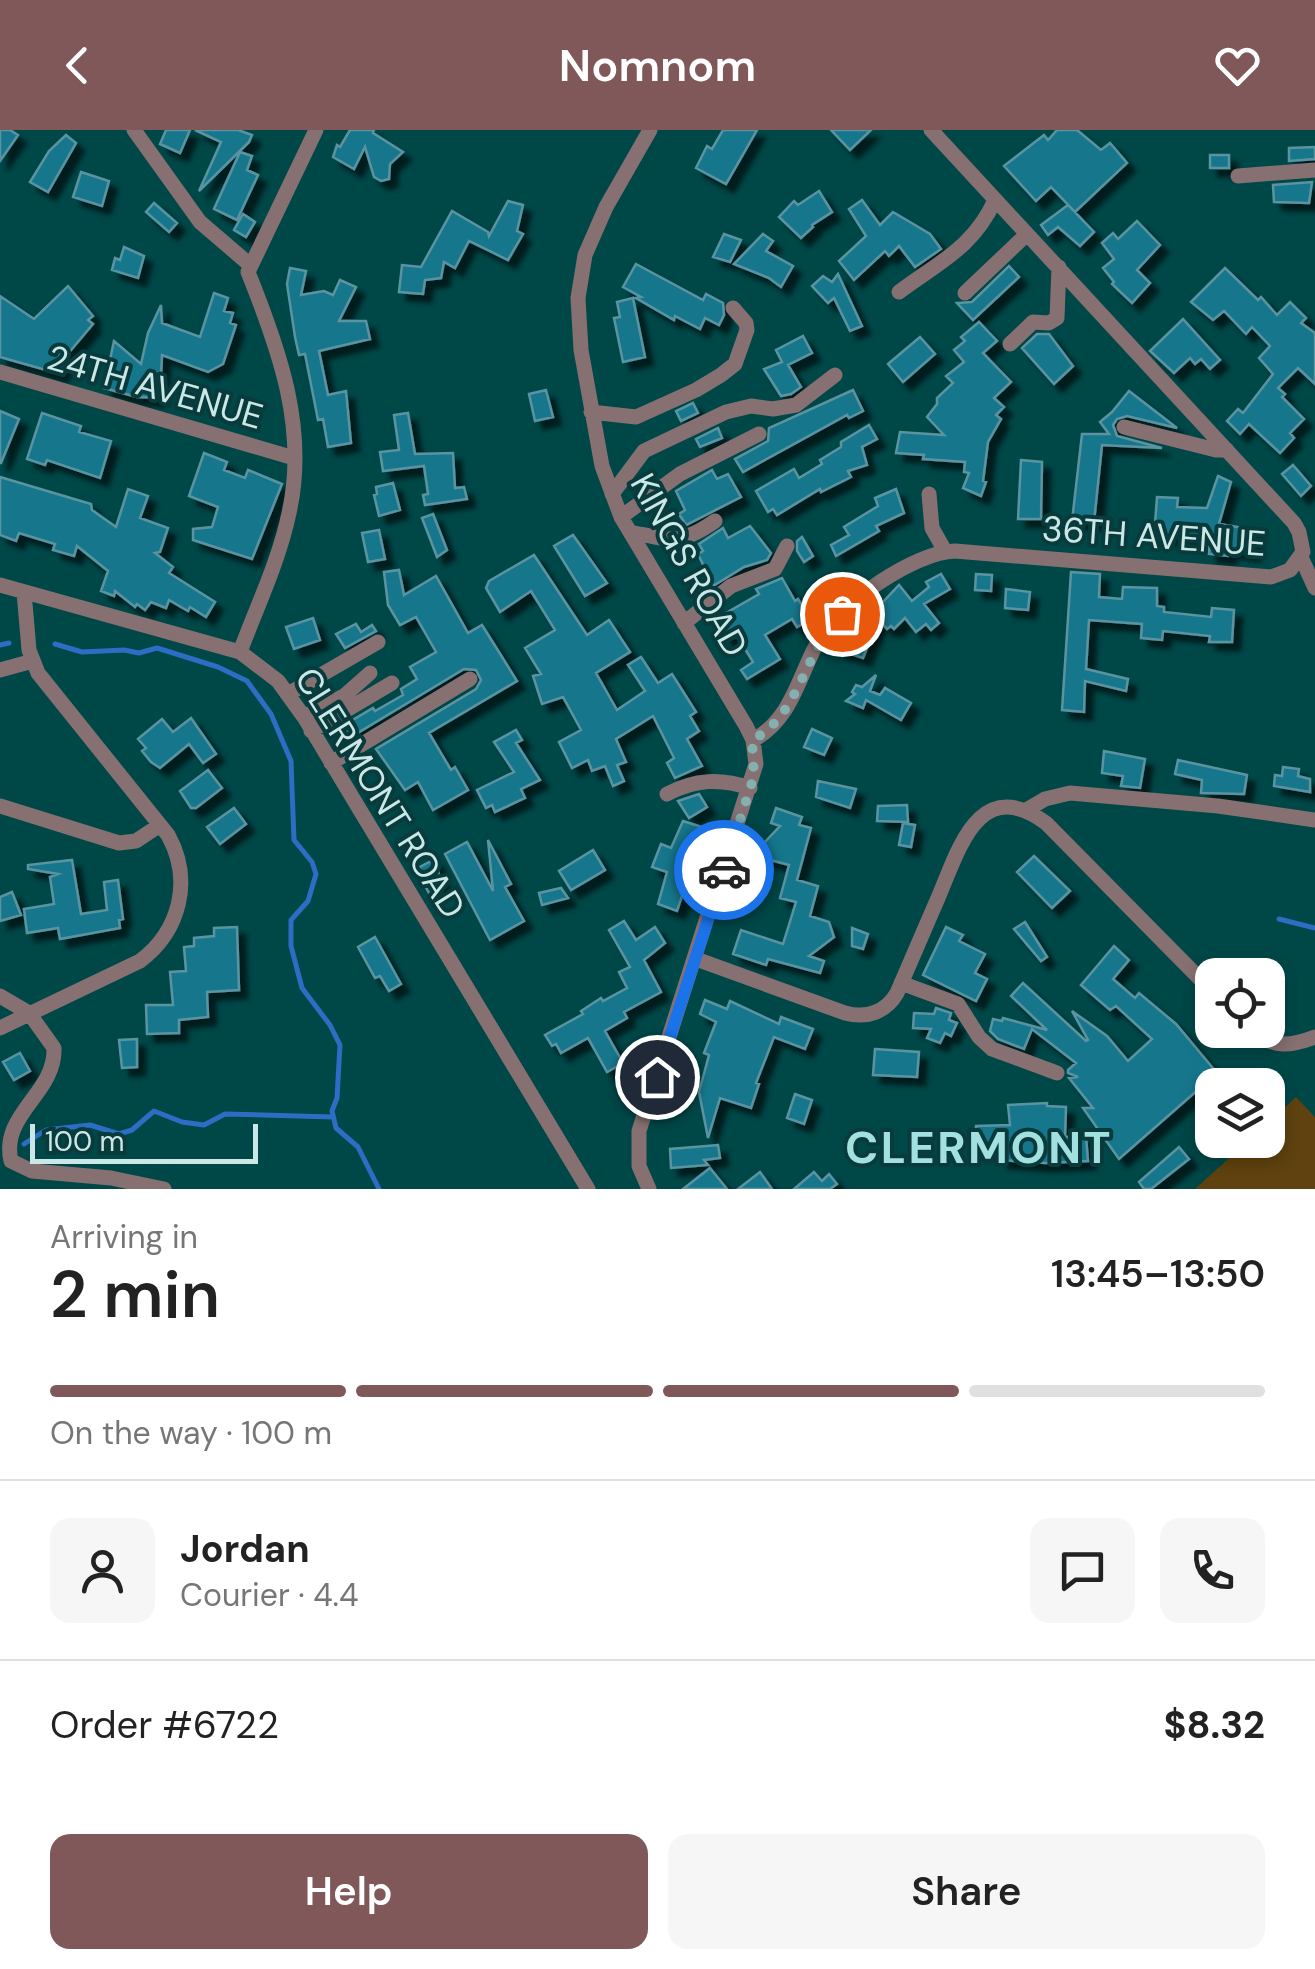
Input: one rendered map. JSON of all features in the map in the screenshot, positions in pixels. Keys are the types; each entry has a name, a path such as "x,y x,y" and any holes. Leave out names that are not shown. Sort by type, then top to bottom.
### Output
{"street":[{"path":"134,130 200,222 250,264"},
{"path":"240,652 280,546 292,499 294,458 294,430 282,364 248,272 316,130"},
{"name":"KINGS ROAD","path":"650,130 594,229 580,274 578,322 592,412 602,466 621,516 752,740"},
{"name":"36TH AVENUE","path":"752,740 786,709 828,627 893,575 926,556 944,551 1271,577 1290,570 1306,556 1294,523 931,130"},
{"path":"1238,176 1315,170"},
{"path":"899,292 932,272 969,241 995,200"},
{"path":"965,294 1027,234"},
{"path":"1010,344 1032,322 1049,323 1057,318 1059,267"},
{"path":"592,412 636,417 735,364 748,330 733,308"},
{"name":"24TH AVENUE","path":"0,372 294,458"},
{"path":"612,494 644,452 662,442 726,412 751,406 773,409 796,405 835,375"},
{"path":"1124,427 1227,450"},
{"path":"621,516 680,474 759,434"},
{"path":"929,494 932,528 944,551"},
{"path":"630,532 675,540 688,538 715,522"},
{"path":"684,623 731,586 776,569 788,546"},
{"path":"1306,556 1315,588"},
{"name":"CLERMONT ROAD","path":"0,585 215,642 265,668 307,724 588,1189"},
{"path":"0,1028 140,961 164,940 176,913 182,885 175,848 160,825 52,694 33,661 24,592"},
{"path":"288,694 378,642"},
{"path":"0,670 33,661"},
{"path":"307,724 370,672"},
{"path":"330,763 470,679"},
{"path":"307,724 392,684"},
{"path":"650,1189 639,1166 639,1131 750,788 756,764 752,740"},
{"path":"668,794 712,780 750,788"},
{"path":"1028,810 1045,799 1070,793 1218,806 1315,820"},
{"path":"0,806 119,843 136,841 160,825"},
{"path":"696,960 856,1016 884,1009 902,983 966,831 992,810 1010,806 1028,810 1046,823 1195,974"},
{"path":"902,983 958,1004 979,1037 992,1049 1058,1073"},
{"path":"0,996 29,1014 50,1039 54,1056 48,1075 5,1133 10,1161 32,1171 111,1178 164,1189"},
{"path":"1285,1043 1315,1037"}],"shaded area":[{"path":"1296,1097 1315,1117 1315,1189 1195,1189 1229,1158 1285,1158 1285,1107"}],"building":[{"path":"0,130 18,135 0,161"},
{"path":"166,130 190,130 180,153 160,144"},
{"path":"195,130 238,130 252,135 199,191 221,142"},
{"path":"350,130 374,130 403,152 390,164 389,179 381,181 374,177 365,147 354,169 333,157 337,145 340,147"},
{"path":"723,130 757,130 726,184 696,168 707,146 712,149"},
{"path":"831,130 871,130 850,150"},
{"path":"1057,130 1077,130 1101,150 1110,143 1127,163 1075,212 1051,187 1036,201 1004,166 1044,135 1048,140"},
{"path":"66,135 76,143 48,192 30,182 49,151"},
{"path":"1315,147 1315,159 1289,161 1289,148"},
{"path":"240,152 252,156 247,170 258,175 237,220 214,209"},
{"path":"1210,155 1229,155 1229,168 1210,168"},
{"path":"81,172 109,181 102,206 73,197"},
{"path":"1312,182 1309,203 1274,202 1273,185"},
{"path":"819,191 832,212 801,238 779,217 794,201 798,205"},
{"path":"862,200 880,225 893,212 930,234 941,249 915,267 899,246 889,256 885,251 854,280 839,261 866,236 849,209"},
{"path":"508,201 523,205 517,231 523,234 508,260 469,241 455,268 444,262 441,278 425,280 423,294 399,292 402,265 421,267 452,211 489,236"},
{"path":"154,203 177,223 169,232 146,212"},
{"path":"1068,205 1094,232 1080,246 1058,227 1048,235 1041,225"},
{"path":"243,214 255,222 246,237 234,230"},
{"path":"1137,221 1160,245 1137,270 1150,283 1132,303 1112,284 1103,268 1114,259 1102,243 1113,233 1118,239"},
{"path":"724,234 741,240 730,262 713,257"},
{"path":"763,234 773,241 766,251 793,266 781,287 734,264"},
{"path":"124,247 144,256 138,278 112,270"},
{"path":"636,264 703,300 706,294 723,303 724,315 719,325 705,318 700,329 675,316 674,320 636,298 641,297 623,287"},
{"path":"1009,266 1019,277 973,320 957,303 972,302"},
{"path":"290,268 306,271 301,295 324,291 333,295 340,280 356,287 339,321 366,321 370,339 319,351 328,395 346,391 351,443 328,447 323,419 318,420 305,354 299,355 295,337 287,284"},
{"path":"1225,268 1277,315 1290,302 1306,318 1301,323 1315,333 1315,384 1298,368 1278,388 1304,419 1290,433 1294,438 1280,453 1249,424 1240,434 1227,421 1238,409 1243,413 1273,374 1259,358 1270,346 1252,327 1246,334 1224,311 1213,320 1191,302"},
{"path":"838,274 862,326 850,331 834,298 828,303 812,286 823,276 832,282"},
{"path":"68,286 93,316 88,320 93,324 66,356 60,374 0,357 0,296 34,319"},
{"path":"214,293 228,298 224,311 233,313 230,323 236,325 223,364 208,372 162,355 160,398 137,397 104,388 114,341 141,364 148,333 161,305 162,323 200,337"},
{"path":"633,298 645,357 623,362 614,318 620,317 617,302"},
{"path":"1183,319 1220,360 1210,369 1201,359 1195,364 1190,358 1174,373 1150,351"},
{"path":"979,322 997,341 983,353 1011,382 994,398 1004,407 996,415 1001,419 988,442 983,481 986,482 981,496 963,488 969,473 964,472 965,462 896,453 900,432 944,435 927,417 937,398 953,383 946,376 964,362 954,350 965,341 961,337"},
{"path":"1037,334 1049,334 1073,366 1054,384 1022,348"},
{"path":"803,336 812,353 788,365 801,387 781,396 764,369 782,362 776,350"},
{"path":"920,337 935,354 903,382 888,364"},
{"path":"546,390 553,417 535,421 529,394"},
{"path":"853,390 863,411 849,418 847,415 743,472 735,459 768,441 769,428"},
{"path":"1129,391 1177,428 1127,416 1117,419 1113,425 1117,436 1162,448 1102,445 1094,522 1072,521 1082,434 1109,434 1100,422"},
{"path":"693,403 698,413 681,421 676,411"},
{"path":"0,411 19,419 1,463 0,463"},
{"path":"42,413 81,426 79,432 111,441 100,478 47,460 45,465 27,459"},
{"path":"408,413 415,454 453,453 455,488 464,487 467,499 425,505 423,495 428,494 424,466 383,471 380,452 399,450 394,415"},
{"path":"869,425 877,439 862,447 867,465 848,471 851,477 821,492 820,489 777,515 773,509 768,512 756,491 794,469 799,478 822,464 820,460 841,447 841,442"},
{"path":"718,428 722,438 700,447 696,439"},
{"path":"204,453 227,462 224,470 245,478 248,470 282,484 252,559 193,540 193,529 212,527 218,507 189,496"},
{"path":"1021,460 1042,462 1041,519 1018,519"},
{"path":"1293,465 1311,486 1301,496 1282,474"},
{"path":"712,470 717,479 728,474 741,497 686,525 679,514 685,510 676,491"},
{"path":"1218,476 1231,482 1219,524 1256,530 1252,553 1229,549 1228,556 1209,554 1210,537 1154,537 1157,497 1178,498 1177,507 1207,508"},
{"path":"0,477 91,504 92,510 116,527 128,489 148,496 140,518 168,528 160,552 155,553 173,567 169,573 215,602 206,617 169,600 166,608 151,602 145,610 115,591 114,596 101,591 108,571 77,546 74,556 53,550 55,544 19,533 16,541 0,535"},
{"path":"393,483 400,510 379,516 376,487"},
{"path":"896,489 904,513 876,526 879,531 836,556 831,545 849,535 844,527 878,506 875,498"},
{"path":"433,514 447,550 437,557 422,518"},
{"path":"750,526 771,553 767,560 744,567 713,586 698,554 703,551 699,544 723,528 728,538"},
{"path":"379,530 385,559 368,562 362,533"},
{"path":"573,535 607,583 585,596 554,546"},
{"path":"802,537 813,556 804,562 797,551 797,541"},
{"path":"534,555 587,635 609,620 630,652 596,673 617,710 645,691 628,665 641,657 658,683 672,674 696,712 690,716 699,731 687,739 702,766 675,778 667,763 674,758 653,716 616,739 626,762 617,765 624,781 613,786 605,766 592,771 588,760 572,768 559,742 581,730 563,697 542,704 533,676 541,674 525,648 555,630 531,591 500,612 486,588 489,581"},
{"path":"399,570 404,595 436,576 468,633 482,625 517,681 429,733 468,790 433,810 418,782 405,790 376,749 476,689 481,680 476,670 464,669 341,743 334,731 403,695 401,689 417,679 410,667 436,652 416,617 400,625 388,605 384,572"},
{"path":"1071,572 1100,574 1099,597 1122,599 1123,587 1157,588 1157,606 1164,607 1164,612 1211,617 1212,608 1234,610 1232,642 1209,642 1210,636 1163,631 1162,640 1141,638 1142,624 1089,620 1086,669 1128,679 1126,691 1085,681 1084,712 1062,710"},
{"path":"941,574 950,589 924,604 939,623 931,630 926,624 916,632 905,618 894,629 887,629 879,620 863,658 838,650 841,637 845,638 860,613 867,619 899,585 912,601 929,587 926,582"},
{"path":"976,574 992,575 991,591 975,590"},
{"path":"782,578 811,619 797,627 792,619 765,635 780,659 747,679 741,670 753,662 737,636 727,641 714,620 759,594 756,589"},
{"path":"1006,589 1030,592 1028,610 1005,608"},
{"path":"313,618 320,640 294,649 286,627"},
{"path":"356,624 361,632 372,625 376,631 345,648 336,634"},
{"path":"876,675 870,691 880,695 885,688 911,703 901,720 866,700 863,708 846,701 855,694 852,692 856,685 862,687"},
{"path":"191,718 216,754 203,763 189,744 160,768 151,762 138,739 162,719 173,732"},
{"path":"812,729 832,738 824,755 804,747"},
{"path":"516,730 522,740 516,743 540,780 521,789 525,798 495,812 492,805 486,808 477,790 514,772 494,742"},
{"path":"1104,751 1145,759 1140,788 1121,786 1123,776 1102,773"},
{"path":"1178,760 1247,775 1244,794 1201,793 1202,780 1175,774"},
{"path":"1283,767 1299,769 1298,776 1310,779 1310,792 1274,786 1275,775 1282,776"},
{"path":"208,770 222,788 191,808 180,791"},
{"path":"818,781 856,789 850,808 816,797"},
{"path":"699,794 707,807 689,818 678,801"},
{"path":"907,805 908,822 877,821 878,806"},
{"path":"234,808 246,824 220,844 207,827"},
{"path":"776,808 802,817 799,825 811,828 797,880 818,886 810,916 829,922 834,937 809,956 824,961 820,973 768,959 766,965 733,954 741,930 783,944 796,902 780,898 789,865 759,857 762,845 780,826 771,823"},
{"path":"683,821 705,828 677,911 658,904 667,872 652,867 661,844 671,848"},
{"path":"903,823 915,825 911,847 899,845"},
{"path":"488,840 511,884 505,887 524,921 490,940 445,854 467,842 493,891"},
{"path":"593,850 605,870 571,890 559,871"},
{"path":"1034,856 1070,891 1052,908 1017,872"},
{"path":"435,859 442,886 429,893 416,869"},
{"path":"72,860 81,914 107,910 104,882 118,880 123,919 119,920 120,928 60,939 58,928 27,933 24,909 54,904 50,877 58,874 28,869 28,865"},
{"path":"561,888 568,898 542,905 539,893"},
{"path":"12,892 21,915 0,921 0,897"},
{"path":"624,921 636,940 655,927 665,943 644,960 661,992 624,1012 627,1018 605,1031 623,1063 607,1072 588,1038 561,1053 545,1035 583,1014 581,1011 601,998 603,1001 627,988 619,972 630,967 609,930"},
{"path":"1025,922 1047,957 1041,961 1014,929"},
{"path":"237,927 239,990 207,992 208,1017 179,1020 179,1033 147,1034 146,1005 173,1005 170,972 186,971 184,947 194,946 194,938 214,936 214,928"},
{"path":"946,927 963,935 959,941 985,954 975,973 987,979 976,1001 923,975"},
{"path":"852,928 868,934 863,949 852,946"},
{"path":"375,937 401,984 389,991 380,976 375,978 358,947"},
{"path":"1114,946 1129,960 1113,979 1135,998 1139,993 1176,1024 1213,1068 1195,1068 1195,1092 1119,1159 1083,1108 1093,1108 1069,1078 1078,1077 1068,1073 1076,1063 1032,1029 1024,1049 998,1039 990,1031 993,1019 1003,1018 1047,1030 1011,996 1023,983 1086,1041 1072,1011 1107,1036 1128,1061 1152,1039 1116,1006 1110,1010 1081,985"},
{"path":"705,1000 727,1009 730,1001 779,1024 781,1017 813,1029 805,1049 774,1037 751,1108 720,1098 708,1138 699,1092 709,1055 704,1053 716,1022 700,1014"},
{"path":"936,1008 951,1013 949,1020 957,1023 951,1036 945,1033 940,1043 927,1038 931,1029 913,1028 914,1013 934,1014"},
{"path":"137,1039 137,1067 122,1068 119,1040"},
{"path":"875,1049 919,1052 917,1077 873,1075"},
{"path":"20,1053 30,1071 14,1080 3,1062"},
{"path":"795,1094 812,1100 804,1124 787,1118"},
{"path":"1047,1103 1066,1107 1065,1137 1086,1136 1088,1161 1000,1160 1001,1151 976,1151 976,1126 1010,1125 1008,1105"},
{"path":"718,1145 720,1158 704,1160 708,1165 671,1168 670,1149"},
{"path":"1179,1147 1189,1159 1151,1189 1144,1189 1139,1182"},
{"path":"710,1168 727,1189 683,1189"},
{"path":"760,1172 772,1189 738,1189"},
{"path":"814,1172 822,1181 829,1174 837,1184 830,1189 794,1189"}],"waterway":[{"path":"0,645 9,643"},
{"path":"55,644 82,652 139,653 157,648 218,667 247,681 271,714 291,761 294,840 312,862 316,874 308,901 291,920 291,946 302,988 340,1045 337,1098 332,1111 336,1128 358,1147 379,1189"},
{"path":"1279,919 1315,928"},
{"path":"24,1144 46,1130 90,1125 119,1134 132,1130 154,1111 182,1122 204,1125 225,1114 333,1117"}],"way so far":[{"path":"724,870 754,776 756,754 752,740 780,718 818,642 842,614"}],"district":[{"name":"CLERMONT","path":"979,1147"}],"route":[{"path":"657,1077 724,870"}]}
